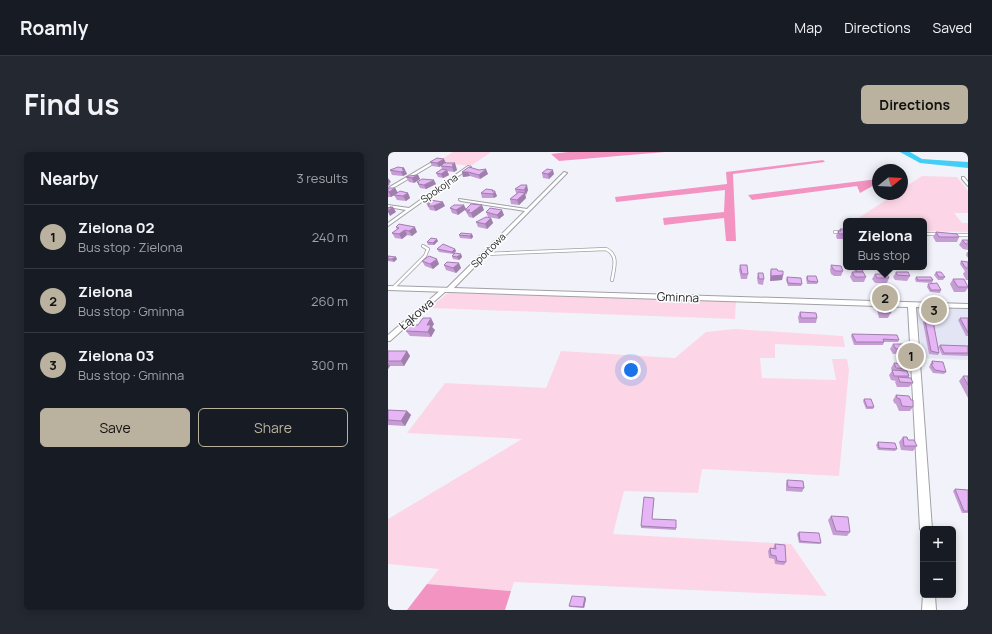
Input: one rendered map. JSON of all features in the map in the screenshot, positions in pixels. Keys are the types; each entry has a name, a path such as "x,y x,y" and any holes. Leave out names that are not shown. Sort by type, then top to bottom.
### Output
{"main road":[{"name":"Gminna","path":"390,288 968,306"},
{"path":"912,304 926,526"},
{"path":"929,598 929,610"}],"street":[{"path":"388,190 433,162"},
{"name":"Spokojna","path":"388,225 469,167"},
{"name":"Sportowa","path":"447,290 566,173"},
{"path":"963,178 968,185"},
{"path":"460,200 528,210"},
{"name":"Spokojna","path":"388,206 409,209"},
{"name":"Łąkowa","path":"388,339 447,290"}],"lane":[{"path":"835,232 843,232"},
{"path":"927,234 968,235"},
{"path":"390,288 425,256 428,249 423,246"},
{"path":"485,254 606,249 612,252 615,258 612,280"}],"shaded area":[{"path":"453,152 491,152 471,166 437,162"},
{"path":"568,152 665,152 559,161 551,154"},
{"path":"823,160 825,162 733,174 736,241 726,241 724,218 664,225 663,218 724,212 725,190 616,202 615,197 727,184 726,172"},
{"path":"922,176 957,177 968,191 968,213 954,213 962,223 968,223 968,232 927,231 927,218 859,218 886,200 908,200 908,185"},
{"path":"872,180 872,186 860,193 857,186 752,200 748,195"},
{"path":"448,293 736,301 735,319 430,308"},
{"path":"917,307 968,309 968,360 922,358"},
{"path":"735,329 843,336 845,347 775,344 775,358 760,358 762,378 836,380 832,359 847,359 849,370 839,476 702,469 698,493 624,491 613,534 791,544 827,596 514,582 511,591 427,584 439,569 388,564 388,519 522,439 407,433 445,383 546,388 561,351 675,358 706,332"},
{"path":"427,584 511,591 505,610 407,610"}],"building":[{"path":"437,158 444,159 437,163 430,162"},
{"path":"444,163 455,163 452,165 455,166 441,166"},
{"path":"398,167 404,168 402,169 405,170 401,172 390,170"},
{"path":"469,167 479,170 486,169 479,175 462,172"},
{"path":"442,169 447,170 441,174 436,173"},
{"path":"547,169 553,170 548,174 542,173"},
{"path":"418,175 412,178 406,177 409,176"},
{"path":"422,179 434,180 424,185 418,184 419,183 417,182"},
{"path":"521,185 527,185 524,190 515,189"},
{"path":"388,188 395,188 388,192"},
{"path":"486,189 495,191 493,194 481,193"},
{"path":"400,191 408,193 403,196 394,195"},
{"path":"519,192 525,193 517,200 510,199"},
{"path":"430,200 443,202 433,206 428,206 430,203 426,203"},
{"path":"471,204 482,205 471,213 467,212 470,210 465,210"},
{"path":"454,205 464,205 456,210 450,208"},
{"path":"490,208 502,210 497,215 486,212"},
{"path":"486,217 491,218 485,224 476,222"},
{"path":"399,224 415,227 409,231 405,230 399,234 392,233 399,228 396,227"},
{"path":"840,229 843,229 843,234 839,234 838,231 841,231"},
{"path":"936,232 957,234 959,237 939,237"},
{"path":"461,233 472,234 470,236 459,235"},
{"path":"431,238 437,239 433,243 427,242"},
{"path":"962,240 968,240 968,244 966,244"},
{"path":"443,244 455,249 452,252 437,249"},
{"path":"455,253 461,254 457,257 452,256"},
{"path":"388,256 396,257 388,259"},
{"path":"429,256 437,259 430,264 422,261"},
{"path":"961,261 968,262 968,268 966,268"},
{"path":"447,262 459,263 453,268 444,265"},
{"path":"740,265 747,265 748,274 742,274"},
{"path":"831,265 841,266 843,271 836,271"},
{"path":"771,269 783,271 783,275 771,276"},
{"path":"856,270 862,270 863,272 857,272"},
{"path":"852,272 863,272 866,277 855,277"},
{"path":"896,272 908,272 910,276 897,275"},
{"path":"936,272 941,272 945,277 939,277"},
{"path":"758,273 763,273 764,279 759,279"},
{"path":"875,274 887,274 889,278 877,278"},
{"path":"807,276 816,276 818,282 808,281"},
{"path":"787,277 801,278 802,284 788,283"},
{"path":"916,277 931,277 933,280 918,280"},
{"path":"953,279 964,279 968,287 958,287"},
{"path":"937,283 941,290 931,290 928,284"},
{"path":"879,305 888,306 892,310 890,310 891,313 882,313"},
{"path":"800,312 816,313 817,318 801,318"},
{"path":"423,318 431,318 427,325 431,325 428,332 406,331 411,325 418,325"},
{"path":"960,318 968,318 968,333"},
{"path":"925,320 933,321 939,353 931,351"},
{"path":"852,334 897,335 899,340 883,339 884,342 856,342"},
{"path":"893,344 907,344 908,348 896,349"},
{"path":"940,345 968,346 968,353 944,353"},
{"path":"388,351 407,351 401,361 388,361"},
{"path":"932,361 943,362 946,372 935,370 931,364 933,364"},
{"path":"894,363 907,364 909,369 896,368"},
{"path":"892,370 907,371 909,376 894,376"},
{"path":"963,376 968,376 968,385"},
{"path":"898,377 911,378 913,383 900,382"},
{"path":"896,395 909,396 911,400 913,400 913,407 902,406 900,399 897,398"},
{"path":"864,399 871,399 874,407 867,407"},
{"path":"388,410 407,411 401,421 388,420"},
{"path":"903,437 907,437 908,440 914,440 917,446 904,446"},
{"path":"878,442 895,443 897,449 879,448"},
{"path":"787,480 803,481 804,488 788,487"},
{"path":"955,489 968,490 968,511 964,511"},
{"path":"644,497 654,498 652,519 676,520 676,528 641,526"},
{"path":"831,516 848,517 850,532 836,531"},
{"path":"799,532 819,533 821,543 800,541"},
{"path":"775,544 785,545 786,562 777,561 776,556 771,555 770,548 776,549"},
{"path":"572,596 585,597 583,607 569,606"}],"waterway":[{"path":"904,152 920,161 968,165"}],"place":[{"name":"Zielona","path":"885,298"},
{"name":"Zielona 03","path":"934,310"},
{"name":"Zielona 02","path":"911,356"}]}
